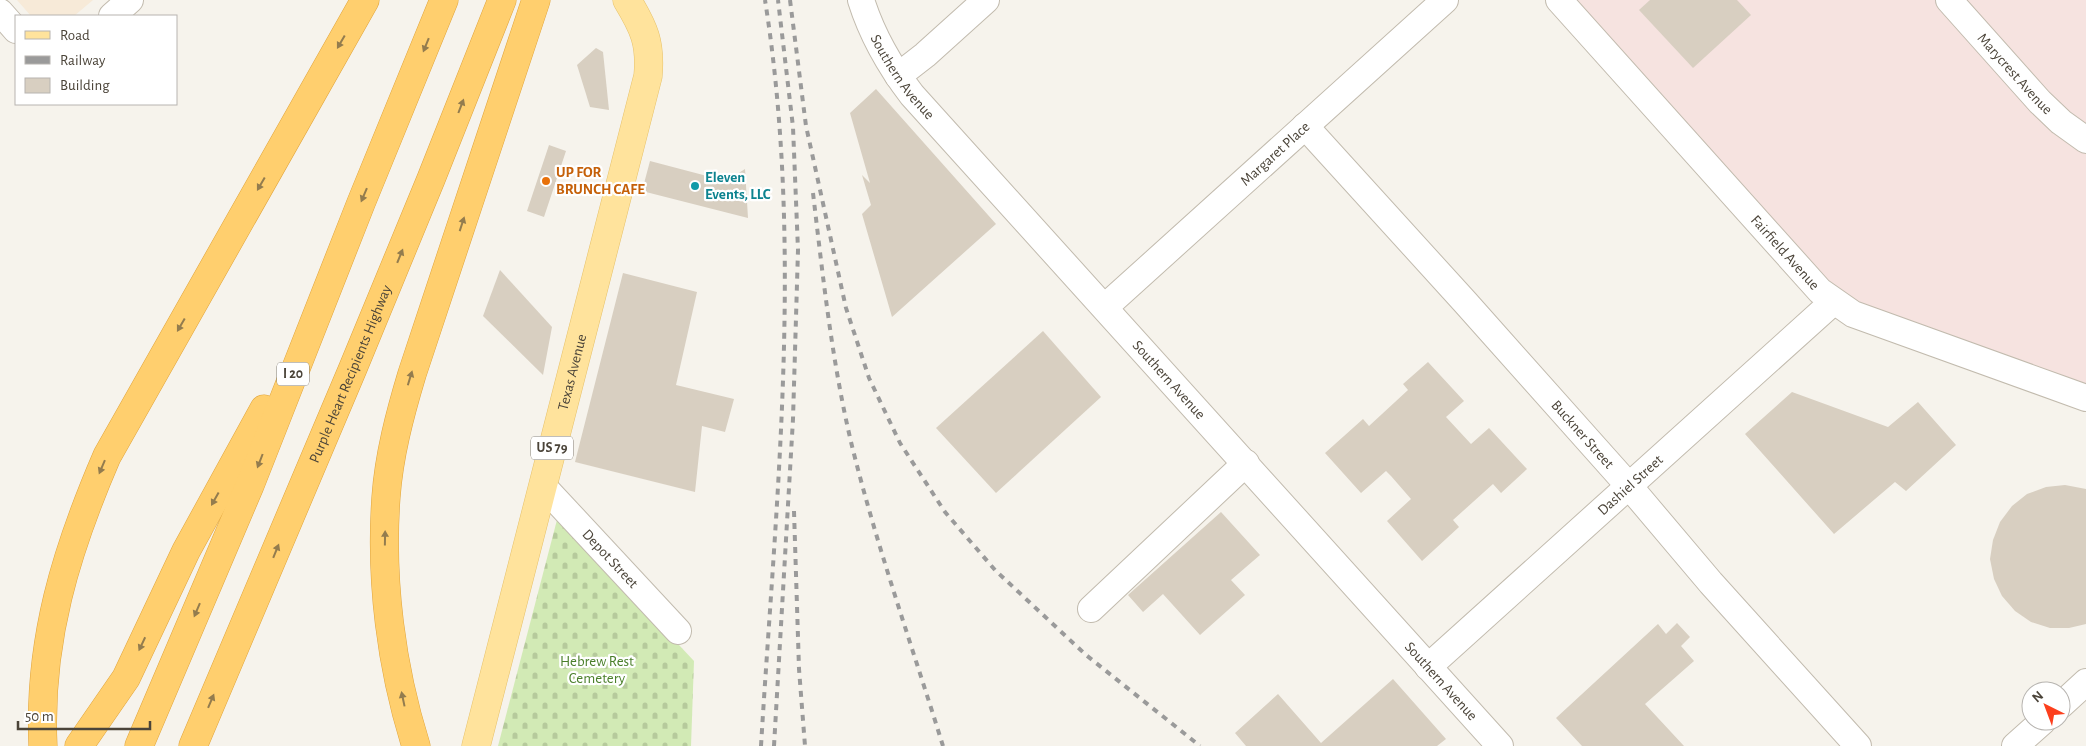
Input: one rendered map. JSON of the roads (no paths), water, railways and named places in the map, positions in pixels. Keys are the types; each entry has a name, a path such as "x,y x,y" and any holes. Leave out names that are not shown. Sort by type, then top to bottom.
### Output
{"highway":[{"path":"43,746 41,715 43,682 58,592 73,541 103,464 365,0"},
{"name":"I 20","path":"139,746 250,485 314,318 444,0"},
{"name":"Purple Heart Recipients Highway","path":"193,746 438,163 502,0"},
{"path":"416,746 398,677 385,567 386,497 392,453 399,415 412,374 536,0"},
{"path":"79,746 126,678 186,551 314,318"}],"main road":[{"name":"Texas Avenue","path":"476,746 648,76 650,59 647,38 627,0"}],"street":[{"path":"113,15 130,0"},
{"name":"Southern Avenue","path":"860,0 875,37 898,76 918,102 1500,746"},
{"path":"898,76 925,55 986,0"},
{"name":"Margaret Place","path":"1105,307 1445,0"},
{"name":"Fairfield Avenue","path":"1559,0 1820,292 1833,302 1853,314 2086,398"},
{"name":"Marycrest Avenue","path":"1949,0 2040,102 2061,122 2086,140"},
{"path":"0,12 15,29"},
{"name":"Buckner Street","path":"1305,126 1629,486 1711,583 1858,746"},
{"name":"Dashiel Street","path":"1428,667 1833,302"},
{"path":"1092,609 1246,463"},
{"name":"Depot Street","path":"543,486 678,631"},
{"path":"2071,696 2086,682"},
{"path":"2015,746 2032,731"}],"railway":[{"path":"761,746 779,466 785,279 783,186 777,93 765,0"},
{"path":"774,746 793,419 798,250 793,127 778,0"},
{"path":"790,0 806,126 846,308 869,378 900,443 945,512 995,570 1086,655 1200,746"},
{"path":"813,193 824,288 839,383 852,446 884,559 943,746"},
{"path":"794,511 799,669 805,746"}],"place":[{"name":"UP FOR BRUNCH CAFE","path":"546,181"},
{"name":"Eleven Events, LLC","path":"695,186"}],"park label":[{"name":"Hebrew Rest Cemetery","path":"597,670"}]}
